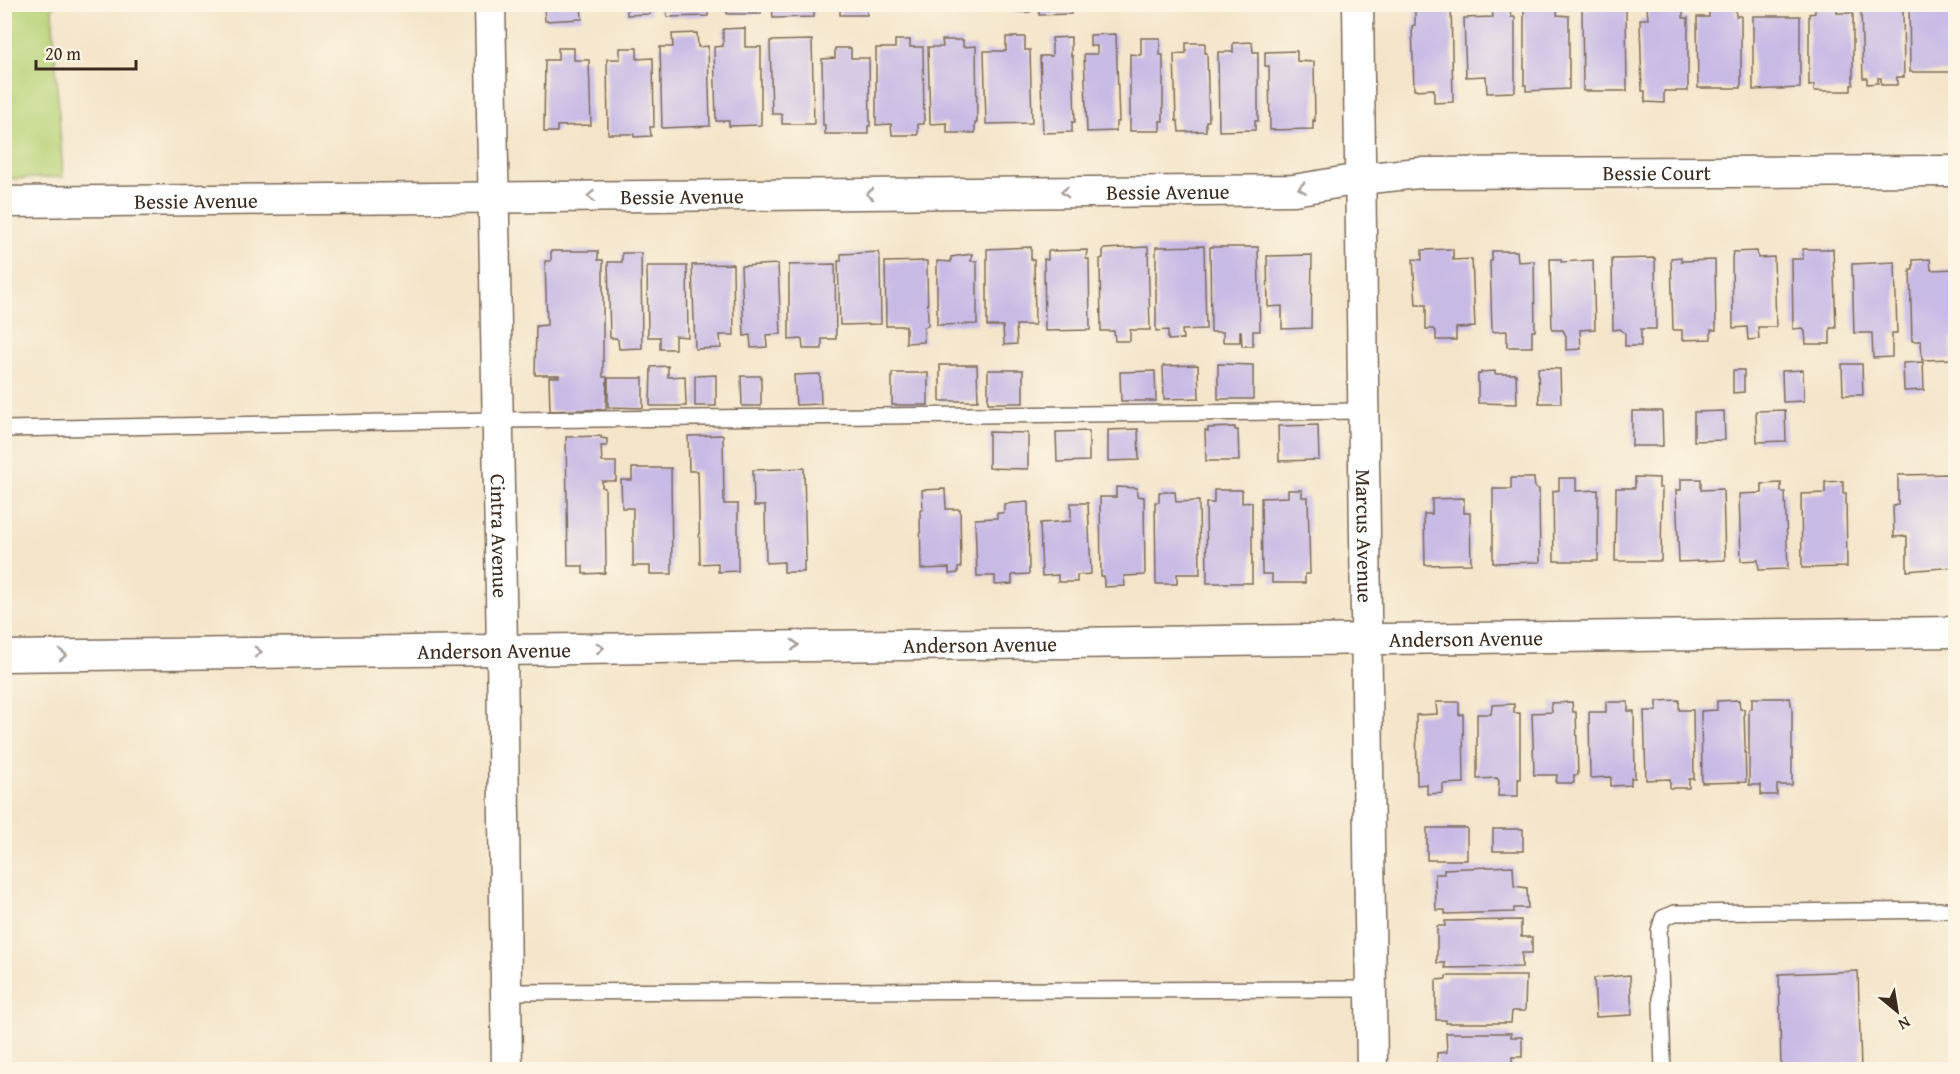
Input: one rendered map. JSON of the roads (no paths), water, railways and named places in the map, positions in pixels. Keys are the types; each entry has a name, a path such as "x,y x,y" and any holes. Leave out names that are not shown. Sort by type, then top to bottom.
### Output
{"street":[{"name":"Cintra Avenue","path":"490,4 507,1070"},
{"name":"Marcus Avenue","path":"1358,4 1372,1070"},
{"name":"Bessie Court","path":"1360,179 1418,173 1956,171"},
{"name":"Bessie Avenue","path":"4,202 1294,190 1360,179"},
{"name":"Anderson Avenue","path":"4,656 1956,632"}],"lane":[{"path":"4,429 497,420 1364,411"},
{"path":"1663,1070 1659,931 1663,918 1675,913 1956,910"},
{"path":"506,992 1371,989"}]}
